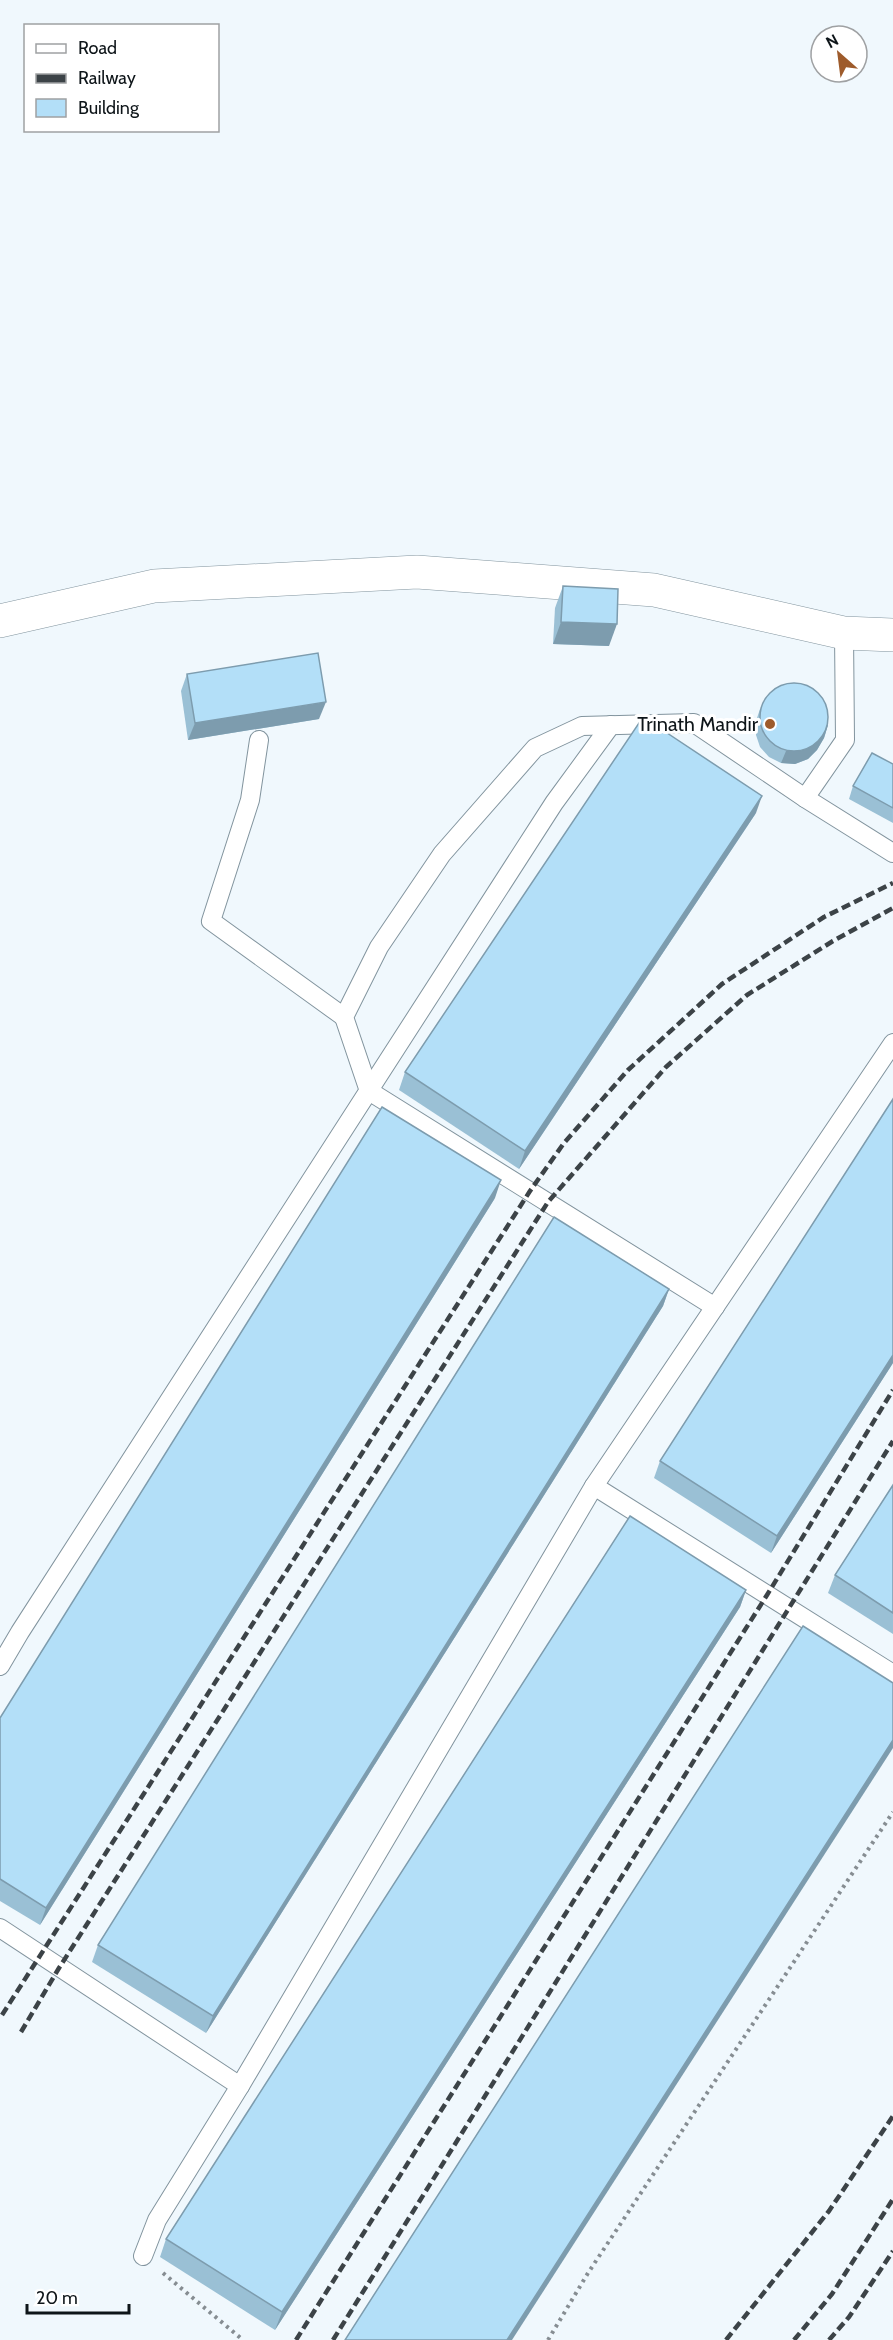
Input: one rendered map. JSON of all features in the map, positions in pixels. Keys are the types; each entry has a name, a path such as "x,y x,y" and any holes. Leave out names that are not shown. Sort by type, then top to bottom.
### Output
{"street":[{"path":"0,621 154,586 417,572 654,590 844,633 893,635"}],"lane":[{"path":"805,798 845,741 844,633"},
{"path":"344,1017 379,947 442,854 535,748 582,726 694,723 805,798 893,853"},
{"path":"0,1666 554,803 610,725"},
{"path":"259,740 250,800 211,921 344,1017 369,1091 715,1307"},
{"path":"143,2256 156,2220 240,2086 594,1486 893,1043"},
{"path":"594,1486 893,1674"},
{"path":"0,1928 240,2086"}],"path":[{"path":"548,2340 588,2273 893,1812"},
{"path":"143,2256 243,2340"}],"building":[{"path":"563,586 618,589 617,624 561,622"},
{"path":"318,653 326,702 195,723 187,674"},
{"path":"801,683 813,689 822,698 828,710 826,730 818,741 801,751 787,751 770,741 762,730 760,710 770,693 781,685"},
{"path":"643,717 762,796 525,1151 405,1072"},
{"path":"872,753 893,764 893,808 853,786"},
{"path":"893,1099 893,1355 777,1536 660,1461"},
{"path":"382,1107 501,1180 46,1908 0,1879 0,1718"},
{"path":"554,1217 669,1289 213,2016 98,1945"},
{"path":"893,1485 893,1613 835,1575"},
{"path":"630,1516 746,1590 282,2312 166,2239"},
{"path":"803,1626 893,1683 893,1740 507,2340 345,2340"}],"railway":[{"path":"2,2015 530,1191 564,1143 628,1070 722,984 824,917 893,883"},
{"path":"21,2032 59,1968 548,1202 666,1067 747,995 833,941 893,908"},
{"path":"296,2340 767,1595 893,1390"},
{"path":"333,2340 893,1441"},
{"path":"726,2340 829,2211 893,2116"},
{"path":"794,2340 832,2294 893,2199"},
{"path":"829,2340 849,2317 893,2251"}],"place":[{"name":"Trinath Mandir","path":"770,724"}]}
